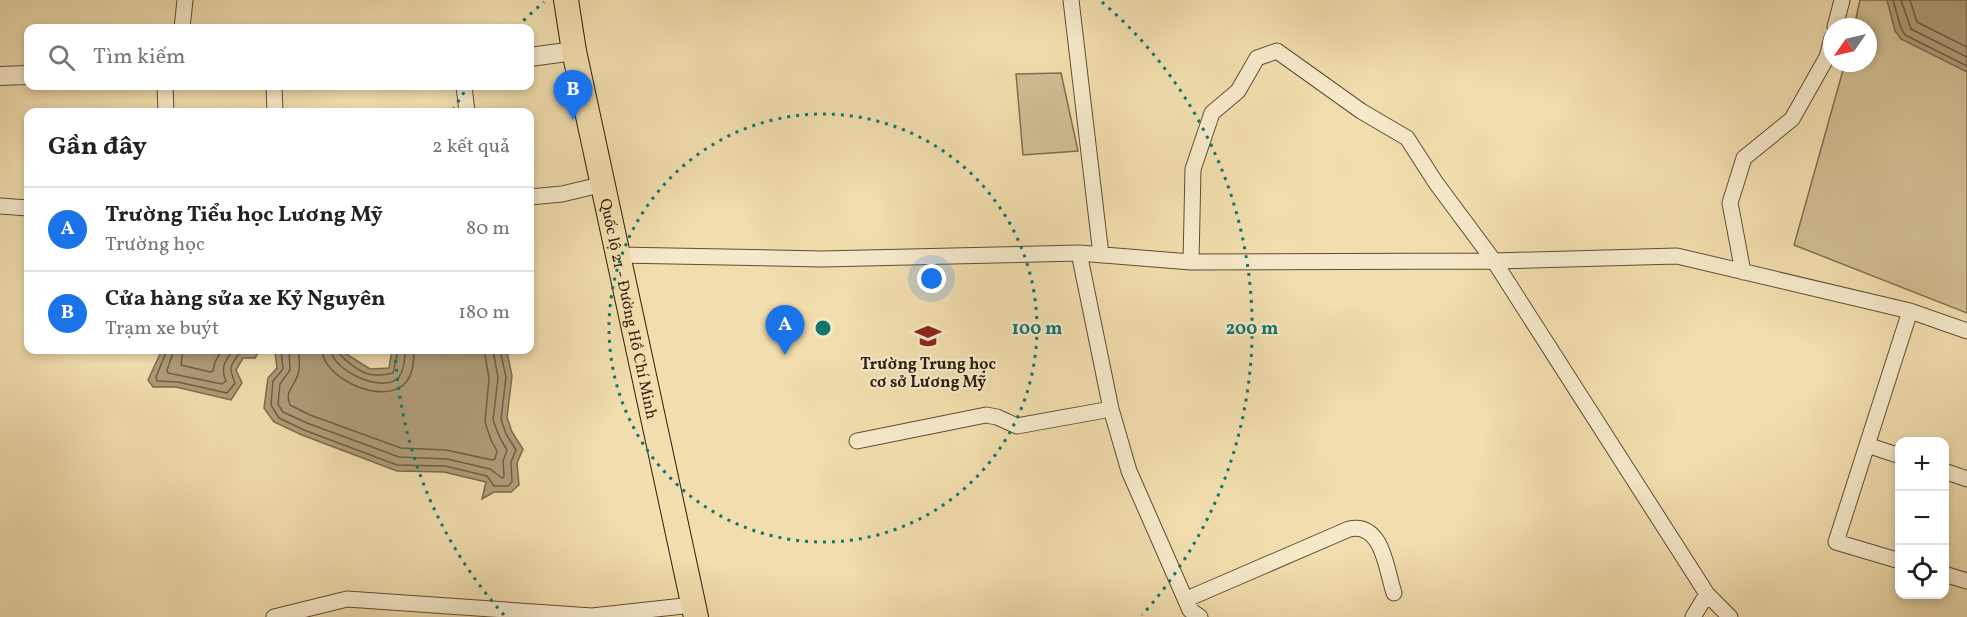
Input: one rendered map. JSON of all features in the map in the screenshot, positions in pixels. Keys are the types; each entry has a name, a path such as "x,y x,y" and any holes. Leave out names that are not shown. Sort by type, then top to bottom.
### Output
{"highway":[{"name":"Quốc lộ 21 - Đường Hồ Chí Minh","path":"566,0 574,51 695,611"}],"street":[{"path":"182,24 185,0"},
{"path":"1071,0 1101,255"},
{"path":"1837,18 1842,0"},
{"path":"534,56 574,51"},
{"path":"1191,262 1193,169 1212,113 1239,91 1257,58 1277,51 1361,111 1407,138 1436,183 1494,261 1707,594 1730,617"},
{"path":"1743,272 1730,203 1744,158 1792,119 1823,64"},
{"path":"0,76 24,75"},
{"path":"165,90 166,108"},
{"path":"274,90 275,108"},
{"path":"464,90 467,108"},
{"path":"534,197 562,194 604,184"},
{"path":"0,206 24,208"},
{"path":"1079,253 1111,409 1129,471 1190,610 1200,617"},
{"path":"619,255 822,259 1079,253 1191,262 1494,261 1677,256 1910,311 1967,331"},
{"path":"1895,560 1836,542 1910,311"},
{"path":"857,441 986,415 1017,426 1111,409"},
{"path":"1867,445 1895,455"},
{"path":"1949,473 1967,478"},
{"path":"1187,599 1348,529 1358,527 1366,529 1377,539 1394,593"},
{"path":"1949,576 1967,581"},
{"path":"1693,617 1707,594"},
{"path":"274,617 347,599 468,612 592,616 695,611"}],"shaded area":[{"path":"1860,0 1967,0 1967,313 1794,245 1842,72 1877,72 1877,18 1856,18"},
{"path":"1061,73 1078,151 1023,155 1016,74"}],"water":[{"path":"1887,0 1967,0 1967,72 1901,39 1895,31"},
{"path":"160,354 258,354 255,358 243,358 236,370 242,383 231,400 176,387 153,387 148,380"},
{"path":"275,354 346,354 370,369 389,368 391,354 507,354 512,376 507,417 512,432 523,449 517,463 519,485 511,492 494,492 482,499 486,482 444,472 397,471 274,422 264,408 268,378 277,368"}],"place":[{"name":"Cửa hàng sửa xe Kỷ Nguyên","path":"573,120"},
{"name":"Trường Trung học cơ sở Lương Mỹ","path":"928,336"},
{"name":"Trường Tiểu học Lương Mỹ","path":"785,355"}]}
